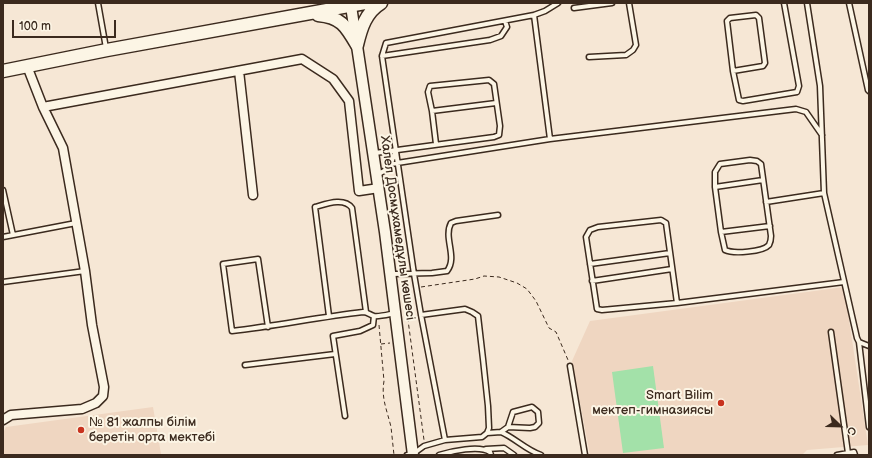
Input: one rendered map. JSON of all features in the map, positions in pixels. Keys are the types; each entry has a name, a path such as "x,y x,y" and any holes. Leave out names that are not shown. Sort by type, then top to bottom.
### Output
{"main road":[{"path":"3,72 106,50 365,3"},
{"path":"357,45 361,29 367,17 375,6 381,3"},
{"path":"307,14 325,15 339,20 349,30 357,45"}],"street":[{"name":"Халел Досмұхамедұлы көшесі","path":"350,6 374,154 391,274 412,455"},
{"path":"43,107 302,59 333,79 349,101 359,191 379,188"},
{"path":"3,420 11,415 82,409 96,402 103,396 104,387 92,325 85,271 63,148 43,107 27,66"},
{"path":"239,71 253,195"}],"lane":[{"path":"98,3 106,50"},
{"path":"444,440 414,274 382,56 386,42 534,15 545,11 558,3"},
{"path":"574,8 612,3"},
{"path":"589,57 626,55 633,50 636,45 629,3"},
{"path":"733,71 763,66 765,63 759,18 756,15 730,18 727,21 733,71 739,100 743,101 797,92 799,86 784,3"},
{"path":"806,3 820,86 824,193 859,342 869,426"},
{"path":"849,3 869,91"},
{"path":"534,15 550,139"},
{"path":"382,56 490,40 501,36 507,26 505,21"},
{"path":"374,154 500,135 494,84 489,80 430,86 428,92 436,144"},
{"path":"432,111 496,103"},
{"path":"392,164 550,139 796,109 806,112 822,135"},
{"path":"377,174 384,172 392,164 396,150"},
{"path":"750,160 757,161 761,164 763,180 770,226 770,244 764,249 738,252 730,252 725,250 721,232 715,172 720,164 750,160"},
{"path":"716,186 763,180"},
{"path":"3,190 13,235"},
{"path":"766,202 824,193"},
{"path":"329,316 315,207 336,202 344,202 352,208 366,312"},
{"path":"391,274 414,274 447,271 452,262 448,229 451,223 498,215"},
{"path":"678,303 666,223 661,220 598,227 590,230 586,237 597,309 602,310 678,303 844,282"},
{"path":"3,237 76,223"},
{"path":"721,232 770,226"},
{"path":"590,264 670,253"},
{"path":"268,327 258,259 223,264 232,331 268,327 329,316 366,312 376,315 396,313"},
{"path":"592,281 672,269"},
{"path":"3,282 85,271"},
{"path":"412,455 424,446 444,440 482,437 487,433 489,428 484,359 478,316 465,309 421,315"},
{"path":"345,416 333,336 367,328 372,325 376,315"},
{"path":"831,332 848,453"},
{"path":"859,342 869,346"},
{"path":"245,365 335,354"},
{"path":"570,366 585,455"},
{"path":"501,432 508,427 513,412 532,407 538,412 539,423 535,427 508,427"},
{"path":"487,433 501,432 512,437 533,452 541,455"},
{"path":"439,455 476,448 504,448 514,455"},
{"path":"485,449 490,452 491,455"},
{"path":"837,455 854,452 855,455"}],"path":[{"path":"393,291 475,279 484,276 499,277 517,284 527,289 536,301 549,328 556,332 570,366"},
{"path":"404,290 424,446"},
{"path":"376,315 384,381 382,390 383,401 390,426 394,455"}],"shaded area":[{"name":"Smart Bilim мектеп-гимназиясы","path":"844,287 868,445 807,450 802,455 590,455 572,361 590,321"},
{"name":"№ 81 жалпы білім беретін орта мектебі","path":"153,407 161,454 3,455 3,433 6,427"}],"green space":[{"path":"653,366 664,448 623,453 612,372"}],"place":[{"name":"Smart Bilim мектеп-гимназиясы","path":"721,403"},
{"name":"№ 81 жалпы білім беретін орта мектебі","path":"81,430"}]}
